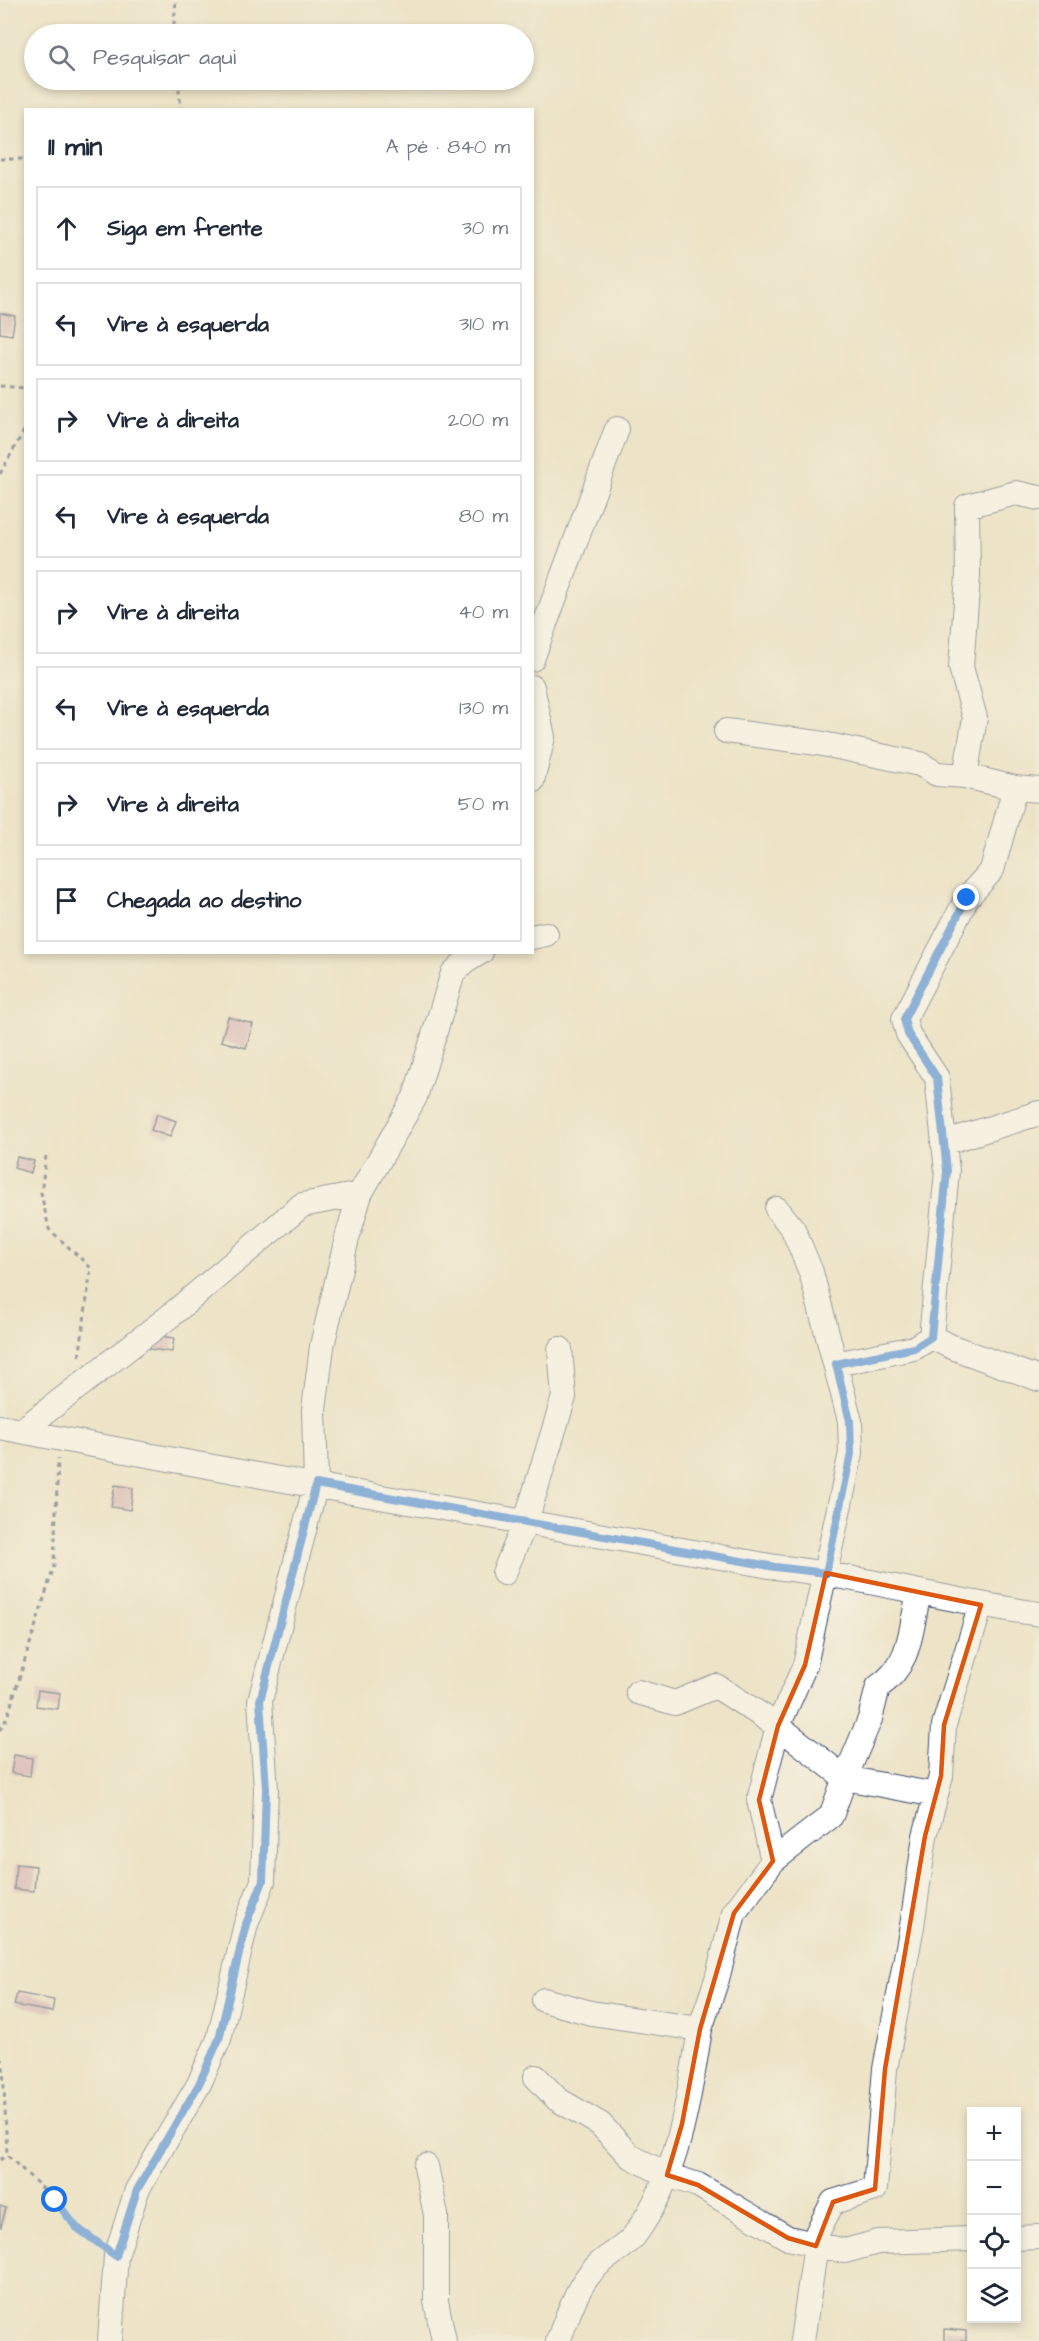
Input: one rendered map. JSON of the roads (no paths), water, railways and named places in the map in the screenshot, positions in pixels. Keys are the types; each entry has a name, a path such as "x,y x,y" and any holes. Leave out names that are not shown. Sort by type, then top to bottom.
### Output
{"street":[{"path":"534,654 617,429"},
{"path":"965,776 975,718 961,667 968,576 968,506 1016,493 1039,498"},
{"path":"534,696 543,737 534,773"},
{"path":"726,731 818,743 920,764 937,774 965,776 1015,788 1039,790"},
{"path":"931,1337 947,1171 937,1078 908,1034 904,1019 967,898 992,870 1015,788"},
{"path":"110,2341 116,2256 137,2190 199,2084 219,2039 246,1924 263,1881 266,1789 260,1701 316,1484 314,1410 322,1347 360,1194 415,1097 444,996 453,973 472,955"},
{"path":"943,1143 1039,1113"},
{"path":"10,1429 74,1390 170,1316 302,1205 360,1194"},
{"path":"773,1861 759,1800 778,1726 806,1665 851,1454 850,1421 811,1272 794,1229 777,1209"},
{"path":"836,1364 914,1348 931,1337"},
{"path":"931,1337 1039,1379"},
{"path":"504,1573 526,1521 564,1397 560,1349"},
{"path":"10,1429 58,1440 526,1521 775,1567 826,1573 981,1605 1039,1614"},
{"path":"558,2341 582,2284 596,2267 633,2238 662,2193 682,2124 699,2029 717,1979 734,1913 773,1861 831,1815 870,1719 878,1687 894,1676 905,1654 919,1593"},
{"path":"802,2341 818,2231 833,2202 875,2189 885,2068 912,1926 925,1836 941,1776 944,1725 981,1605"},
{"path":"638,1692 675,1703 716,1686 778,1726 845,1778 936,1795"},
{"path":"544,2000 591,2013 699,2029"},
{"path":"536,2077 557,2099 600,2124 630,2156 667,2175 698,2185 788,2238 845,2251 878,2242 967,2239"},
{"path":"426,2166 436,2215 436,2301 444,2341"},
{"path":"1021,2238 1039,2237"}]}
